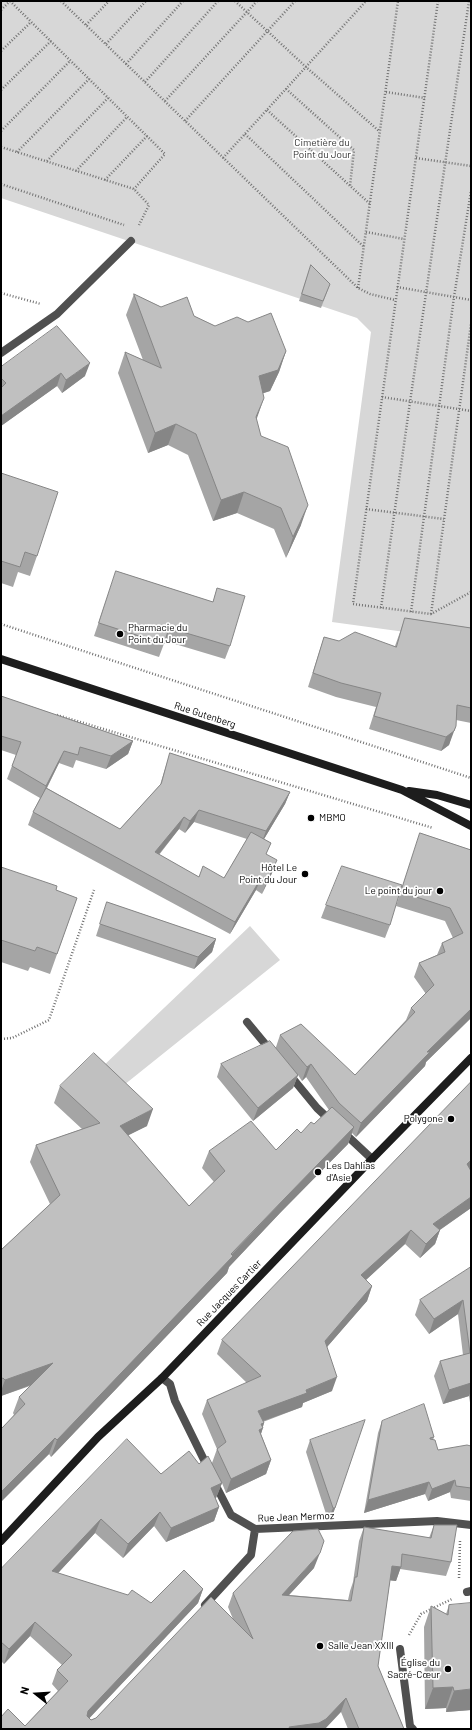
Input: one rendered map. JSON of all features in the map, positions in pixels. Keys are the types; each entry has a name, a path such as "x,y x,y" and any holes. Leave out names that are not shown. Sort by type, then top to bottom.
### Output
{"street":[{"path":"1,353 56,314 131,241"},
{"name":"Rue Gutenberg","path":"1,659 402,790 471,826"},
{"name":"Rue Gutenberg","path":"402,790 437,795 471,805"},
{"path":"247,1022 317,1108 372,1159"},
{"name":"Rue Jacques Cartier","path":"1,1541 98,1437 162,1378 471,1058"},
{"name":"Rue Jean Mermoz","path":"162,1378 170,1384 175,1400 230,1515 255,1529 438,1521 471,1525"},
{"path":"197,1613 251,1556 255,1529"},
{"path":"400,1649 410,1726 413,1729"}],"path":[{"path":"1,10 10,1 165,154 134,189"},
{"path":"61,1 358,288 370,294 395,300"},
{"path":"65,4 68,1"},
{"path":"86,25 109,1"},
{"path":"106,44 146,1"},
{"path":"126,64 183,1"},
{"path":"145,82 218,1"},
{"path":"236,1 306,67 380,132"},
{"path":"165,101 257,1"},
{"path":"185,121 295,1"},
{"path":"223,158 366,1"},
{"path":"358,288 398,1"},
{"path":"438,1 353,604 431,614 471,592"},
{"path":"381,608 469,1"},
{"path":"1,51 31,22"},
{"path":"1,90 51,41"},
{"path":"1,131 70,61"},
{"path":"17,152 89,79"},
{"path":"286,89 354,150 350,186"},
{"path":"386,92 425,98"},
{"path":"47,162 108,98"},
{"path":"267,110 370,204"},
{"path":"76,171 127,117"},
{"path":"245,134 364,246"},
{"path":"104,180 147,136"},
{"path":"1,147 134,189 149,205 131,241"},
{"path":"416,158 471,166"},
{"path":"1,184 137,230"},
{"path":"411,612 454,297 471,191"},
{"path":"366,232 404,239"},
{"path":"397,287 471,300"},
{"path":"1,293 43,304 56,314"},
{"path":"1,299 5,294"},
{"path":"431,614 471,324"},
{"path":"382,397 471,411"},
{"path":"366,508 444,519"},
{"path":"1,624 471,778"},
{"path":"54,714 441,830"},
{"path":"1,1039 12,1038 49,1020 94,890"},
{"path":"459,1596 460,1550"},
{"path":"400,1649 421,1614 469,1592"}],"green space":[{"name":"Cimetière du Point du Jour","path":"1,1 471,1 471,641 332,622 371,332 357,318 1,198"},
{"path":"250,926 280,960 119,1089 100,1069"}],"building":[{"path":"311,265 330,284 323,301 302,294"},
{"path":"134,294 161,307 187,297 194,316 215,326 237,317 248,322 271,313 286,351 278,370 259,376 264,398 256,417 261,436 288,447 308,505 293,537 281,508 244,492 221,500 196,434 176,424 155,433 125,352 161,368"},
{"path":"57,326 90,363 66,380 61,373 1,416 1,388 6,383 1,378 1,367"},
{"path":"1,473 58,492 37,556 25,552 20,567 1,561"},
{"path":"116,571 213,602 217,588 245,596 230,646 169,628 164,644 99,623"},
{"path":"405,618 471,628 471,708 457,705 456,726 454,731 446,737 374,716 381,693 341,683 313,673 324,637 339,641 355,632 396,647"},
{"path":"1,696 133,741 111,756 80,747 78,755 64,751 46,786 12,766 21,742 1,736"},
{"path":"170,753 290,792 266,831 199,810 190,821 184,817 155,852 199,877 203,866 224,878 251,832 271,843 266,854 277,860 267,881 261,878 235,922 33,812 46,788 120,829 161,784"},
{"path":"420,833 471,850 471,1009 427,1052 430,1052 361,1123 339,1103 311,1064 307,1067 280,1035 301,1024 355,1075 415,1012 411,1008 434,985 419,963 445,952 442,943 463,933 450,908 401,892"},
{"path":"342,866 402,885 390,925 326,905"},
{"path":"1,867 57,886 56,890 77,898 57,954 37,947 35,951 1,940"},
{"path":"107,902 216,939 198,957 100,924"},
{"path":"270,1041 298,1075 258,1108 221,1064"},
{"path":"94,1053 153,1109 120,1126 189,1206 225,1171 209,1151 251,1121 276,1150 297,1129 301,1133 311,1122 314,1124 332,1107 354,1127 231,1254 233,1256 57,1440 55,1438 1,1492 1,1429 25,1404 19,1397 53,1363 5,1380 3,1378 1,1379 1,1250 60,1195 36,1145 100,1123 60,1086"},
{"path":"471,1082 471,1160 467,1164 471,1171 471,1197 433,1224 440,1230 426,1244 411,1230 361,1275 372,1286 325,1341 337,1377 306,1390 307,1393 258,1411 264,1423 261,1424 263,1428 259,1430 271,1460 231,1479 217,1449 226,1442 207,1400 261,1376 222,1340"},
{"path":"471,1267 471,1383 449,1390 440,1361 470,1353 463,1300 434,1319 420,1300"},
{"path":"424,1404 434,1437 430,1439 435,1440 438,1450 467,1445 471,1446 471,1488 456,1486 455,1480 432,1489 429,1482 368,1500 382,1421"},
{"path":"365,1420 335,1508 333,1508 310,1440"},
{"path":"127,1439 161,1474 189,1451 199,1464 208,1456 222,1483 211,1488 219,1507 171,1528 160,1512 128,1544 101,1519 52,1571 128,1595 132,1590 151,1603 184,1570 203,1589 88,1711 87,1716 91,1720 96,1718 211,1597 253,1639 233,1593 293,1531 318,1529 324,1541 320,1553 282,1595 351,1601 355,1577 357,1577 364,1527 431,1538 434,1525 457,1525 451,1562 402,1554 401,1567 392,1566 378,1666 404,1729 359,1729 346,1698 326,1719 319,1723 289,1727 290,1729 1,1729 1,1717 8,1709 25,1726 68,1681 57,1670 72,1655 35,1622 9,1649 1,1642 1,1569"},
{"name":"Église du Sacré-Cœur","path":"471,1603 471,1689 454,1691 453,1687 433,1688 431,1606 448,1615 449,1605"}],"place":[{"name":"Pharmacie du Point du Jour","path":"120,634"},
{"name":"MBMO","path":"311,818"},
{"name":"Hôtel Le Point du Jour","path":"305,874"},
{"name":"Le point du jour","path":"440,891"},
{"name":"Polygone","path":"451,1119"},
{"name":"Les Dahlias d'Asie","path":"318,1172"},
{"name":"Salle Jean XXIII","path":"320,1646"},
{"name":"Église du Sacré-Cœur","path":"448,1669"}]}
